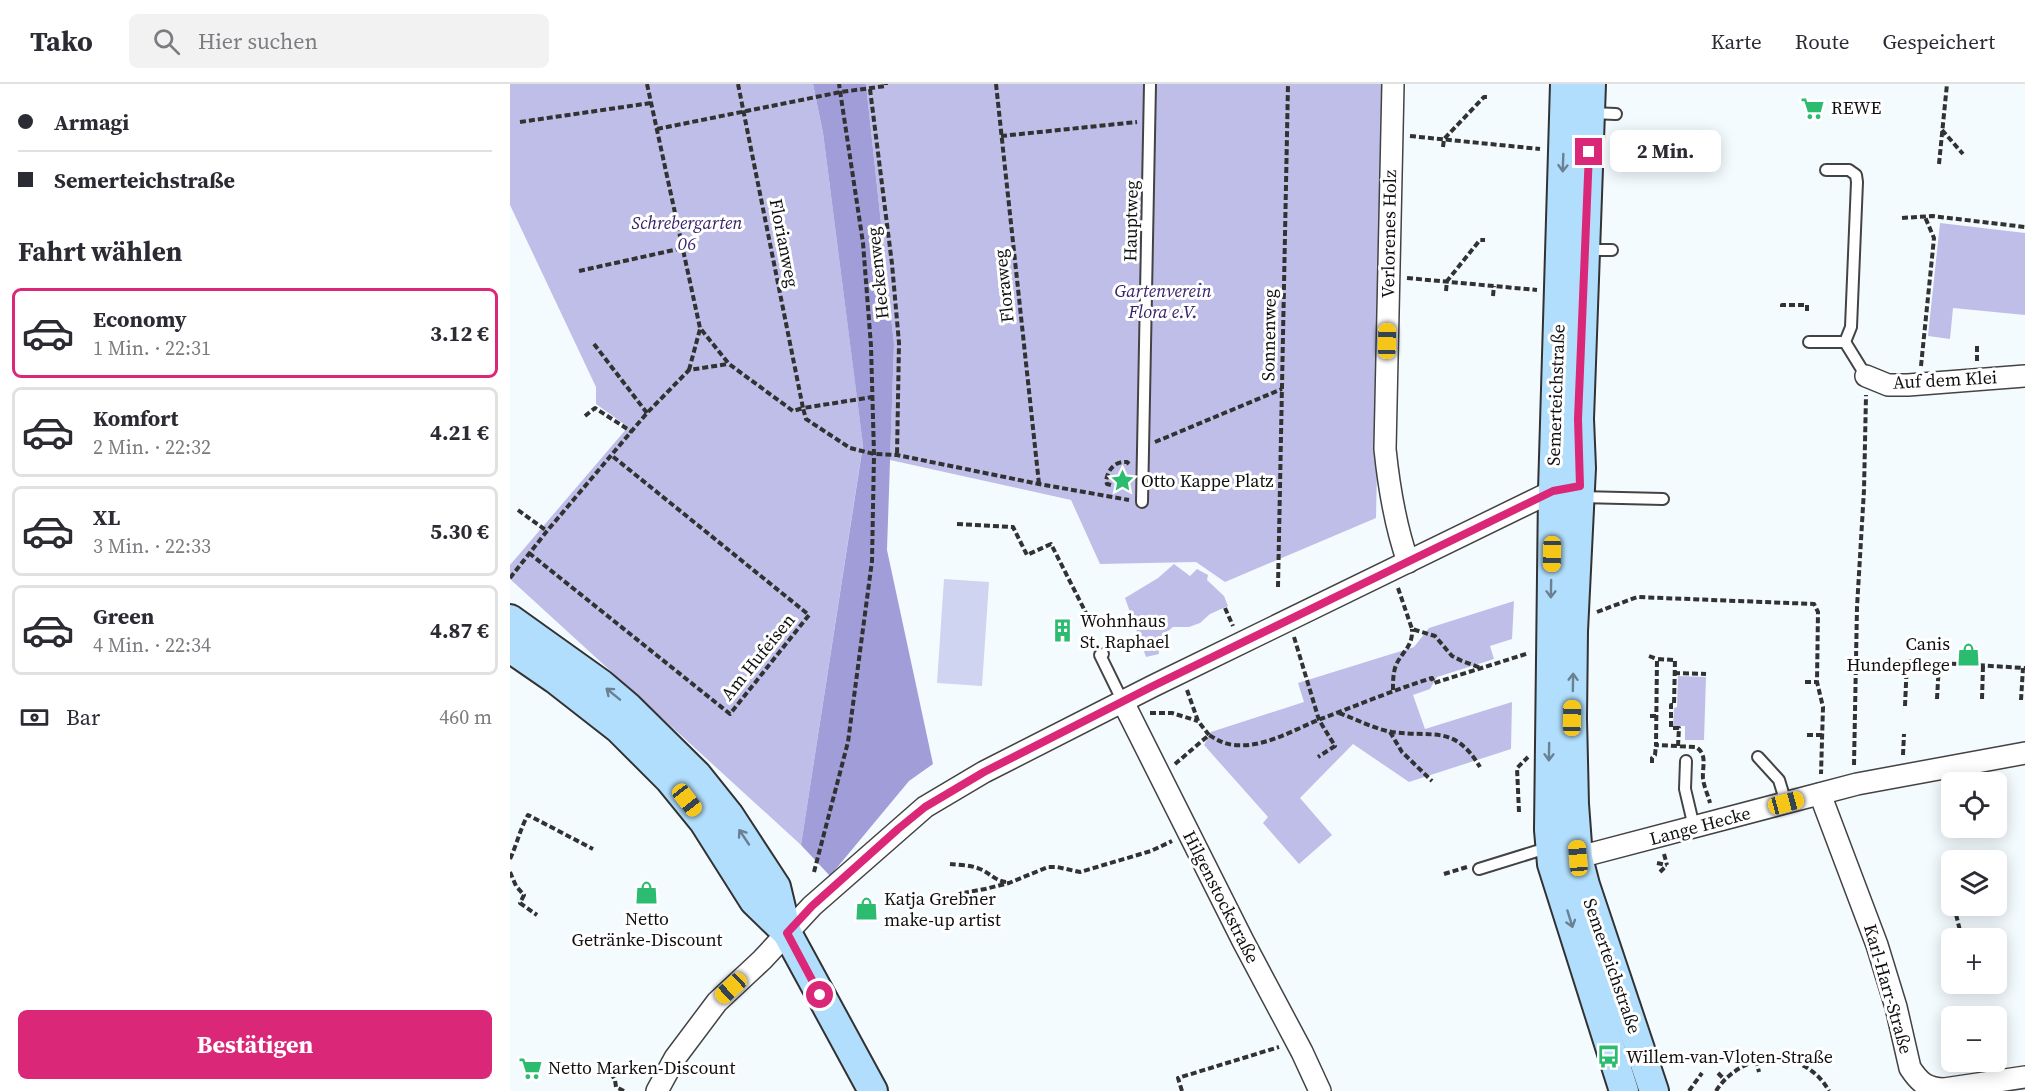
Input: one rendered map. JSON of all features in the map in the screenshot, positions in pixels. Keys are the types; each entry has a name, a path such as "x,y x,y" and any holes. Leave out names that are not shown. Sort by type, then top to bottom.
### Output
{"main road":[{"name":"Semerteichstraße","path":"1560,856 1574,804 1572,718 1574,612 1566,84"},
{"name":"Semerteichstraße","path":"1591,84 1603,113 1599,250 1578,419 1549,696 1549,830 1560,856 1624,1091"},
{"path":"510,619 628,706 697,776 729,815 776,887 787,933 873,1091"},
{"path":"510,648 603,716 669,779 704,822 754,901 787,933"},
{"name":"Semerteichstraße","path":"1560,856 1585,885 1654,1091"}],"street":[{"name":"Verlorenes Holz","path":"1393,84 1385,449 1389,489 1398,532 1400,566"},
{"name":"Auf dem Klei","path":"1866,376 1888,385 1919,385 2025,376"},
{"path":"657,1091 675,1058 717,1002 812,906 925,807 984,772 1181,672 1400,566 1571,491"},
{"name":"Hilgenstockstraße","path":"1123,702 1320,1091"},
{"name":"Lange Hecke","path":"1560,856 1695,827 1786,803 1820,784 1881,779 2025,753"},
{"name":"Karl-Harr-Straße","path":"1820,784 1877,945 1896,1007 1910,1068 1916,1077 1923,1085 1932,1089 2025,1077"}],"lane":[{"name":"Hauptweg","path":"1142,502 1141,448 1150,84"},
{"path":"1826,170 1849,170 1856,175 1857,182 1851,327 1845,342"},
{"path":"1809,342 1845,342"},
{"path":"1845,342 1866,376"},
{"path":"1571,491 1663,499"},
{"path":"1103,654 1100,655 1123,702"},
{"path":"1758,757 1779,780 1786,803"},
{"path":"1686,761 1685,789 1695,827"},
{"path":"1479,869 1560,856"}],"path":[{"path":"510,578 646,413 689,370 700,328 647,84"},
{"name":"Florianweg","path":"738,84 803,408"},
{"path":"814,872 848,742 872,561 873,397 863,243 839,84"},
{"path":"657,129 841,92 886,86 886,84"},
{"name":"Floraweg","path":"996,84 1039,484"},
{"name":"Sonnenweg","path":"1278,587 1288,84"},
{"path":"1939,164 1947,84"},
{"name":"Heckenweg","path":"870,89 892,264 899,343 897,455"},
{"path":"1443,147 1444,139 1484,97 1489,98"},
{"path":"520,122 651,103"},
{"path":"1001,136 1150,121"},
{"path":"1942,130 1963,154"},
{"path":"1392,134 1536,148"},
{"path":"1489,152 1490,144"},
{"path":"1919,385 1934,238 1925,217"},
{"path":"1902,218 1925,217 2025,227"},
{"path":"1446,291 1447,281 1480,240 1485,240"},
{"path":"579,271 683,248"},
{"path":"1388,276 1531,289"},
{"path":"1493,296 1494,286"},
{"path":"1782,307 1782,305 1807,305 1807,311"},
{"path":"700,328 729,364 793,411 873,397"},
{"path":"594,344 646,413"},
{"path":"689,370 729,364"},
{"path":"1854,766 1857,607 1867,409 1866,376"},
{"path":"1141,448 1282,389"},
{"path":"585,416 595,408 632,432"},
{"path":"803,408 806,419 850,448 1142,502"},
{"name":"Am Hufeisen","path":"529,553 730,714 809,615 611,455"},
{"path":"1111,485 1106,481 1112,466 1125,461 1131,467"},
{"path":"518,510 547,531"},
{"path":"957,525 1013,527 1027,555 1051,544 1087,615 1095,615"},
{"path":"1393,690 1395,667 1409,648 1412,637 1400,566"},
{"path":"1574,612 1593,613 1637,597 1814,604 1818,612 1817,682 1823,707 1820,784"},
{"path":"1280,624 1295,638 1319,720 1335,746 1318,757"},
{"path":"1412,629 1435,636 1452,656 1481,668"},
{"path":"1181,672 1198,721 1209,735 1221,743 1236,746 1282,736 1393,690 1432,678 1434,683 1533,651 1533,654"},
{"path":"1649,656 1675,660 1671,728 1679,728 1678,746"},
{"path":"1652,763 1656,745 1657,659"},
{"path":"1905,706 1907,661 2024,668 2021,700"},
{"path":"1937,699 1939,663"},
{"path":"1982,699 1983,666"},
{"path":"1674,673 1706,674"},
{"path":"1805,682 1817,682"},
{"path":"1133,721 1147,713 1172,713 1198,721"},
{"path":"1339,713 1390,731 1443,735 1458,741 1470,751 1480,767"},
{"path":"1650,716 1656,716"},
{"path":"1390,731 1402,752 1432,781"},
{"path":"1903,755 1904,734"},
{"path":"1161,777 1209,735"},
{"path":"1807,735 1822,735"},
{"path":"1656,745 1696,747 1702,751 1704,756 1703,779 1710,803"},
{"path":"1519,812 1517,768 1521,764 1524,768"},
{"path":"510,859 528,815 593,849"},
{"path":"963,893 986,890 1009,883 1048,867 1080,873 1151,851 1188,832"},
{"path":"1663,850 1667,865"},
{"path":"950,864 976,867 997,881 1009,883"},
{"path":"1667,865 1659,868 1667,865"},
{"path":"1444,874 1472,866 1479,869"},
{"path":"510,872 516,886 524,895 520,903 537,915"},
{"path":"1182,1091 1178,1078 1297,1042"},
{"path":"1716,1091 1724,1079 1742,1066 1756,1060 1776,1058 1800,1064 1819,1078 1829,1091"},
{"path":"1756,1060 1759,1072"},
{"path":"611,1073 616,1087 624,1091"},
{"path":"1689,1091 1702,1073"},
{"path":"1718,1073 1724,1079"}],"green space":[{"name":"Schrebergarten 06","path":"510,84 813,84 823,133 863,444 801,845 510,579 510,565 628,427 596,404 596,387 510,205"},
{"name":"Gartenverein Flora e.V.","path":"866,84 1385,84 1376,518 1225,582 1196,562 1100,564 1071,500 890,460 894,344"},
{"path":"1940,223 2025,233 2025,315 1953,308 1950,339 1928,336"},
{"path":"1174,564 1190,576 1197,569 1208,575 1207,580 1224,596 1228,606 1210,614 1200,623 1189,627 1173,627 1158,639 1159,654 1146,657 1125,598 1158,578"},
{"path":"1514,601 1512,639 1490,646 1494,659 1437,677 1430,689 1413,695 1425,729 1512,702 1511,749 1409,782 1353,744 1300,798 1332,835 1299,864 1263,823 1268,817 1204,745 1211,732 1304,702 1298,683 1414,647 1429,628"},
{"path":"1678,676 1706,677 1704,740 1685,740 1685,726 1673,726 1674,708 1677,707"}],"shaded area":[{"path":"813,84 866,84 894,344 887,550 933,764 909,781 830,876 801,845 863,445 823,133"},
{"path":"944,579 989,582 982,686 937,683"}],"place":[{"name":"REWE","path":"1813,108"},
{"name":"Otto Kappe Platz","path":"1123,481"},
{"name":"Wohnhaus St. Raphael","path":"1062,631"},
{"name":"Canis Hundepflege","path":"1968,654"},
{"name":"Netto Getränke-Discount","path":"647,893"},
{"name":"Katja Grebner make-up artist","path":"866,909"},
{"name":"Willem-van-Vloten-Straße","path":"1608,1057"},
{"name":"Netto Marken-Discount","path":"530,1068"}],"route":[{"path":"820,995 787,933 812,906 925,807 984,772 1153,686 1553,491 1580,486 1578,419 1589,152"}]}
